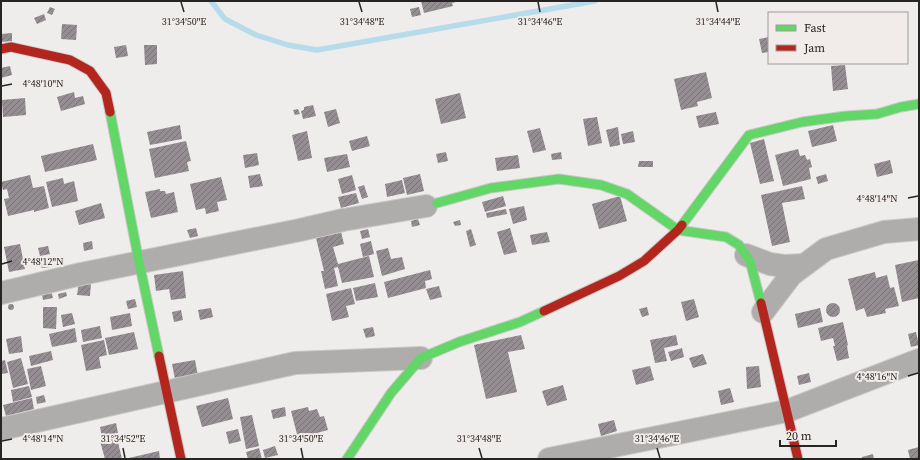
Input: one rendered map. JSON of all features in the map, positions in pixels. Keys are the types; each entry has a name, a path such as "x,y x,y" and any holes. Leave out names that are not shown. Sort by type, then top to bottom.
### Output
{"street":[{"path":"1,49 11,47 70,60 90,71 106,92 139,262 181,459"},
{"path":"1,429 167,393 295,363 421,358 459,342 520,322 619,276 644,261 678,230 749,135 802,122 846,116 877,114 901,107 919,104"},
{"path":"1,293 81,274 300,230 342,220 431,204 491,188 559,179 601,185 627,194 678,230 726,237 739,244 746,254 753,269 798,459"},
{"path":"763,312 791,275 826,249 884,232 919,229"},
{"path":"746,254 770,264 784,266 804,265"},
{"path":"348,459 391,393 421,358"},
{"path":"549,459 787,411 919,360"}],"building":[{"path":"421,1 456,2 452,3 453,6 424,13"},
{"path":"50,7 55,9 52,15 47,13"},
{"path":"419,7 421,15 412,17 410,9"},
{"path":"44,14 46,20 37,24 34,18"},
{"path":"62,24 77,25 76,40 61,39"},
{"path":"12,33 12,41 1,42 1,34"},
{"path":"768,37 768,52 762,53 759,39"},
{"path":"126,45 128,56 116,58 114,47"},
{"path":"144,45 157,45 157,64 145,65"},
{"path":"845,65 848,89 833,91 831,66"},
{"path":"10,66 12,75 1,78 1,68"},
{"path":"706,72 712,98 697,102 698,106 681,110 674,79"},
{"path":"74,92 75,98 83,96 85,104 61,111 57,97"},
{"path":"460,93 466,118 441,124 435,99"},
{"path":"25,98 26,115 3,117 2,100"},
{"path":"313,105 316,116 303,119 301,111 304,110 304,107"},
{"path":"298,109 300,114 295,115 293,110"},
{"path":"336,109 340,123 328,127 324,112"},
{"path":"716,112 719,124 699,128 696,116"},
{"path":"597,117 602,143 588,146 583,119"},
{"path":"180,125 182,139 150,145 147,132"},
{"path":"833,125 837,141 812,147 808,131"},
{"path":"618,127 620,145 610,147 606,130"},
{"path":"540,128 546,150 533,153 527,131"},
{"path":"307,131 312,158 298,161 292,135"},
{"path":"633,131 635,142 623,144 621,134"},
{"path":"367,136 370,146 352,151 349,141"},
{"path":"764,139 774,181 760,184 750,143"},
{"path":"186,141 191,161 187,162 189,171 155,178 149,149"},
{"path":"93,144 97,160 45,172 41,156"},
{"path":"798,149 800,156 805,155 807,160 810,159 812,167 809,168 811,179 783,186 775,155"},
{"path":"446,152 448,161 438,163 436,154"},
{"path":"561,152 562,159 552,160 551,154"},
{"path":"257,153 259,165 245,168 243,155"},
{"path":"347,154 350,167 327,172 324,158"},
{"path":"518,155 520,168 497,171 495,158"},
{"path":"890,160 893,173 877,177 874,164"},
{"path":"639,161 653,161 653,167 638,167"},
{"path":"260,174 263,186 250,188 248,176"},
{"path":"420,174 424,191 407,195 403,178"},
{"path":"826,174 828,181 818,184 816,177"},
{"path":"30,175 33,188 44,186 49,208 8,216 4,199 9,198 7,189 3,190 1,182"},
{"path":"352,175 356,190 342,194 338,179"},
{"path":"221,177 227,200 217,202 219,211 206,214 205,208 196,210 190,184"},
{"path":"63,178 64,184 74,181 78,201 52,207 46,182"},
{"path":"402,180 405,193 387,197 385,184"},
{"path":"364,185 368,197 362,199 358,187"},
{"path":"802,186 805,199 782,203 790,242 772,246 761,195"},
{"path":"160,189 160,191 165,191 166,194 174,192 178,212 151,218 145,192"},
{"path":"356,193 359,203 341,208 338,197"},
{"path":"503,196 506,206 485,212 482,202"},
{"path":"620,196 627,221 599,229 592,204"},
{"path":"101,203 105,218 79,225 75,211"},
{"path":"524,206 527,220 513,224 509,209"},
{"path":"506,209 507,214 487,218 486,213"},
{"path":"418,219 420,225 412,227 411,221"},
{"path":"460,220 461,225 455,226 453,222"},
{"path":"196,228 198,236 190,238 187,230"},
{"path":"510,228 517,252 504,255 497,232"},
{"path":"368,229 370,237 362,239 360,231"},
{"path":"471,229 476,245 470,247 466,231"},
{"path":"341,232 344,244 333,247 338,264 369,256 374,277 342,283 338,267 334,268 338,286 325,289 321,271 324,271 316,238"},
{"path":"547,232 550,242 532,245 530,235"},
{"path":"92,241 93,249 84,251 83,243"},
{"path":"371,241 374,254 363,257 360,244"},
{"path":"20,244 25,269 9,272 4,247"},
{"path":"48,246 50,254 40,256 38,248"},
{"path":"388,248 391,259 402,257 405,269 382,276 376,251"},
{"path":"49,260 50,267 42,268 40,262"},
{"path":"919,260 919,298 902,302 895,265"},
{"path":"430,270 432,279 425,281 426,288 388,298 384,282"},
{"path":"183,271 186,298 171,300 169,289 156,291 154,275"},
{"path":"875,272 876,278 887,275 890,288 894,287 899,306 885,309 886,313 867,317 864,308 856,311 848,279"},
{"path":"79,282 91,283 90,296 77,295"},
{"path":"375,283 378,297 356,301 353,288"},
{"path":"439,286 442,297 430,300 426,289"},
{"path":"50,287 53,298 43,300 41,289"},
{"path":"351,288 355,304 346,306 349,317 332,321 326,294"},
{"path":"66,292 67,296 59,299 58,294"},
{"path":"135,299 137,307 128,309 126,301"},
{"path":"694,299 699,317 686,321 681,302"},
{"path":"833,303 838,305 840,310 838,315 833,317 828,315 826,310 828,305"},
{"path":"11,304 14,307 11,310 8,307"},
{"path":"43,307 57,307 56,329 43,328"},
{"path":"647,307 649,315 642,317 639,309"},
{"path":"211,308 213,317 200,320 198,310"},
{"path":"820,308 823,322 798,328 795,314"},
{"path":"181,310 183,320 174,322 172,312"},
{"path":"72,313 75,324 63,327 61,315"},
{"path":"130,313 132,326 112,330 110,317"},
{"path":"843,322 849,358 837,361 833,346 835,346 833,338 821,341 818,328"},
{"path":"100,326 102,338 83,342 81,330"},
{"path":"373,327 375,336 366,338 363,329"},
{"path":"75,328 77,342 52,347 49,334"},
{"path":"134,332 138,349 109,355 105,338"},
{"path":"916,332 919,345 911,347 908,334"},
{"path":"521,335 525,349 508,352 517,392 486,399 474,345"},
{"path":"676,335 678,345 664,348 667,361 655,363 650,340"},
{"path":"21,336 23,352 9,354 6,339"},
{"path":"104,340 107,355 99,357 101,368 86,371 81,345"},
{"path":"682,348 684,357 671,361 668,352"},
{"path":"51,351 53,360 31,366 29,356"},
{"path":"703,354 707,364 693,368 689,358"},
{"path":"21,358 28,384 13,388 7,362"},
{"path":"5,360 8,373 1,374 1,361"},
{"path":"195,360 198,376 175,379 172,364"},
{"path":"41,366 46,386 31,390 27,369"},
{"path":"650,366 654,380 636,385 632,370"},
{"path":"759,366 761,387 747,389 746,367"},
{"path":"809,373 811,382 799,385 797,376"},
{"path":"563,385 567,400 547,406 542,391"},
{"path":"29,386 32,397 13,402 11,390"},
{"path":"730,388 734,402 721,405 718,391"},
{"path":"44,395 46,402 37,404 36,397"},
{"path":"32,398 34,409 6,416 3,405"},
{"path":"228,398 233,419 202,427 196,406"},
{"path":"285,407 286,416 273,419 271,410"},
{"path":"308,407 309,411 317,409 320,417 324,416 328,430 298,438 291,411"},
{"path":"252,415 259,446 246,449 240,417"},
{"path":"614,420 617,431 601,436 598,424"},
{"path":"116,423 118,433 102,437 100,427"},
{"path":"238,429 241,441 229,444 226,432"},
{"path":"117,438 122,459 105,459 100,441"},
{"path":"275,446 278,455 265,458 263,450"},
{"path":"919,447 919,459 910,459 908,450"},
{"path":"259,448 262,459 248,459 246,452"},
{"path":"159,451 160,459 129,459 129,458"},
{"path":"873,454 874,459 862,459 862,457"}],"waterway":[{"path":"211,1 225,19 256,35 288,45 317,50 595,1"}],"traffic: fast":[{"path":"682,225 749,135 802,122 846,116 877,114 901,107 919,104"},
{"path":"110,112 159,356"},
{"path":"437,203 491,188 559,179 601,185 627,194 678,230 726,237 739,245 750,261 761,303"},
{"path":"347,459 391,393 421,358 459,342 520,322 544,311"}],"traffic: jam":[{"path":"1,49 11,47 70,60 90,71 106,93 110,112"},
{"path":"544,311 619,276 644,261 682,225"},
{"path":"761,303 798,459"},
{"path":"159,356 181,459"}]}
